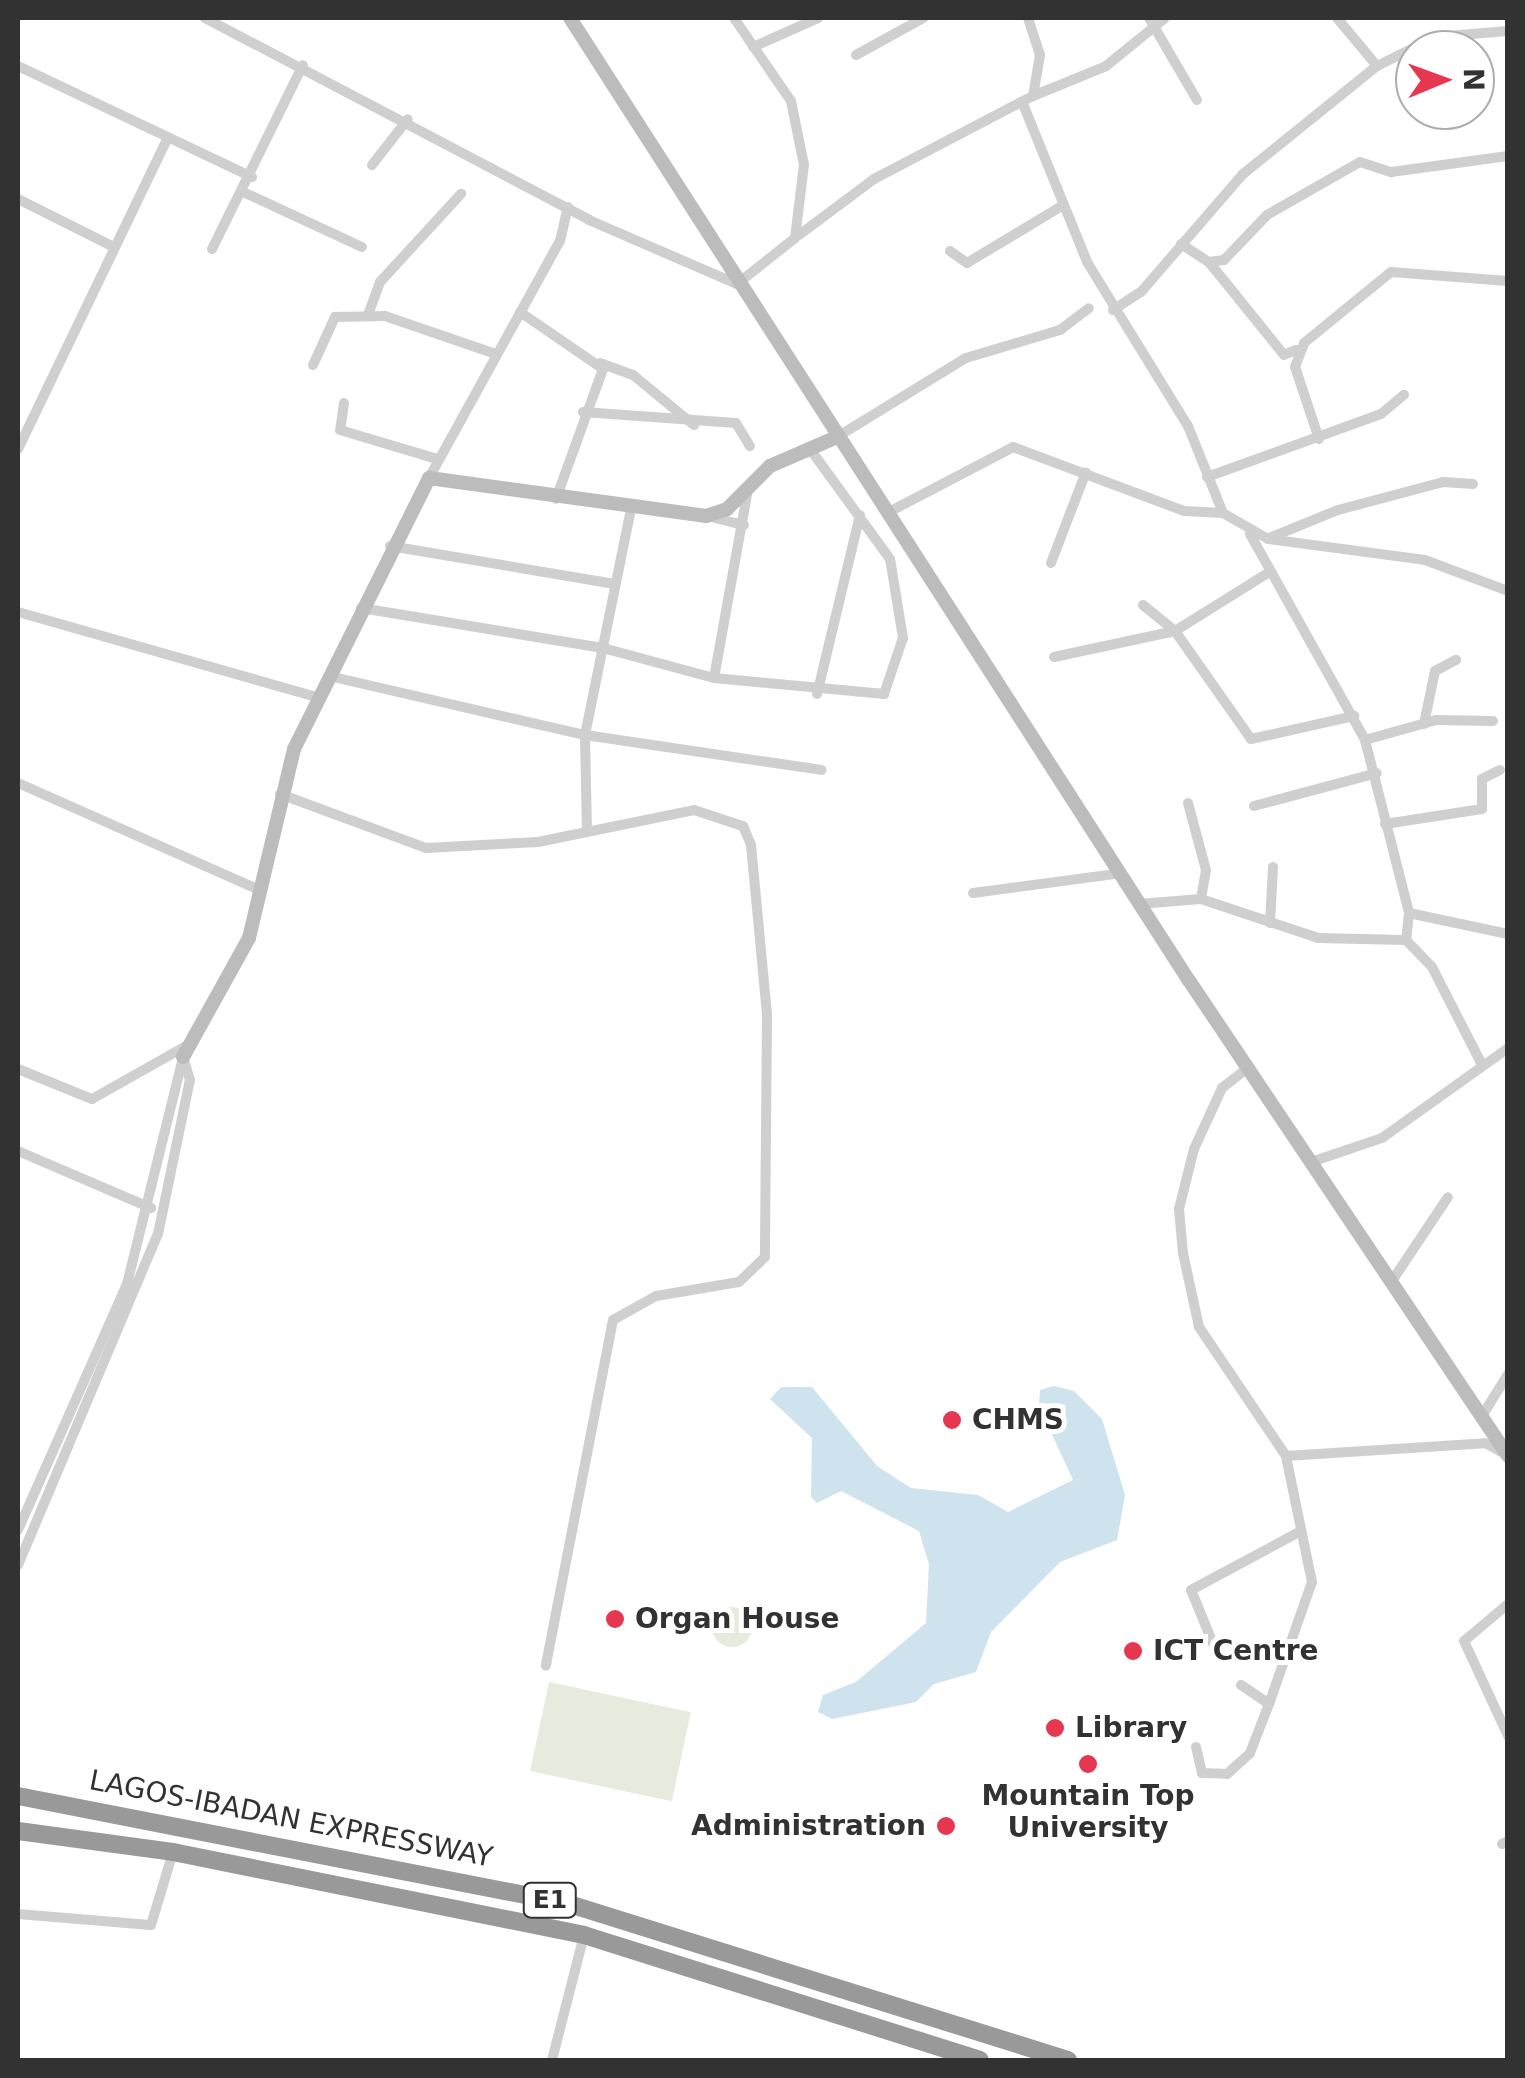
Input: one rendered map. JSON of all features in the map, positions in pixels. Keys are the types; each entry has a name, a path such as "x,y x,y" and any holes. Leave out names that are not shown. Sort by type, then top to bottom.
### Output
{"highway":[{"name":"LAGOS-IBADAN EXPRESSWAY","path":"18,1796 566,1904 1068,2060"},
{"name":"LAGOS-IBADAN EXPRESSWAY","path":"18,1831 173,1852 584,1935 980,2060"}],"street":[{"path":"205,18 408,118 568,207 737,284"},
{"path":"570,18 737,284 1139,904 1316,1160 1508,1457"},
{"path":"734,18 799,120 795,238"},
{"path":"753,47 818,18"},
{"path":"856,55 923,18"},
{"path":"1028,18 1040,55 1032,96"},
{"path":"737,284 874,179 1032,96 1106,66 1151,22 1164,18"},
{"path":"1337,18 1377,66"},
{"path":"1151,22 1197,100"},
{"path":"1113,310 1142,292 1255,163 1377,66 1436,37 1482,24 1508,31"},
{"path":"212,249 252,177 303,65"},
{"path":"18,66 167,140 252,177"},
{"path":"1023,104 1062,206 1113,310 1188,426 1223,513 1250,533 1268,538 1425,560 1508,591"},
{"path":"372,166 408,118"},
{"path":"18,449 112,246 167,140"},
{"path":"1209,262 1346,166 1391,172 1508,156"},
{"path":"244,192 362,248"},
{"path":"368,315 380,282 461,194"},
{"path":"18,199 112,246"},
{"path":"950,251 968,263 1062,206"},
{"path":"18,1530 151,1208 186,1051 234,974 260,890 280,794 319,698 388,546 429,478 492,353 520,312 568,207"},
{"path":"1181,244 1209,262 1284,355 1296,350 1391,272 1508,280"},
{"path":"706,516 727,509 749,483 837,437 966,358 1060,330 1088,308"},
{"path":"520,312 600,363 634,375 694,426"},
{"path":"314,365 329,318 368,315 492,353"},
{"path":"1296,350 1319,439"},
{"path":"556,499 600,363"},
{"path":"1206,478 1319,439 1404,395"},
{"path":"344,403 340,430 438,459"},
{"path":"583,412 694,426 736,423 750,446"},
{"path":"887,514 1009,448 1086,472 1184,511 1223,513"},
{"path":"362,608 603,648 714,678 817,694 884,694 899,663 890,559 810,449"},
{"path":"1051,563 1086,472"},
{"path":"429,478 556,499 706,516 744,526"},
{"path":"1268,538 1338,510 1442,482 1474,484"},
{"path":"714,678 749,483"},
{"path":"587,832 585,735 632,508"},
{"path":"817,694 860,515"},
{"path":"1250,533 1365,740 1410,912 1406,940"},
{"path":"388,546 615,584"},
{"path":"1054,657 1175,632 1271,571"},
{"path":"1144,605 1175,632 1251,739 1354,716"},
{"path":"18,612 319,698"},
{"path":"1424,724 1435,671 1456,660"},
{"path":"329,676 585,735 821,770"},
{"path":"1365,740 1424,724 1493,721"},
{"path":"1384,824 1482,809 1482,779 1500,770"},
{"path":"1254,806 1376,774"},
{"path":"18,783 260,890"},
{"path":"280,794 416,847 587,832 694,810 744,826 768,1015 765,1257 739,1282 656,1296 613,1320 546,1666"},
{"path":"1188,802 1206,870 1201,899"},
{"path":"1270,923 1273,867"},
{"path":"973,894 1122,873"},
{"path":"1139,904 1201,899 1270,923 1363,944 1406,940"},
{"path":"1410,912 1508,934"},
{"path":"1406,940 1432,967 1480,1061"},
{"path":"1316,1160 1382,1138 1480,1061 1508,1048"},
{"path":"18,1069 92,1100 186,1051"},
{"path":"18,1565 158,1234 190,1080 186,1051"},
{"path":"1196,1747 1202,1773 1227,1774 1250,1753 1312,1594 1286,1456 1198,1327 1182,1254 1178,1209 1194,1149 1222,1088 1249,1067"},
{"path":"18,1151 151,1208"},
{"path":"1394,1278 1448,1197"},
{"path":"1482,1416 1508,1374"},
{"path":"1286,1456 1485,1443 1508,1457"},
{"path":"1218,1656 1191,1590 1302,1531"},
{"path":"1508,1604 1464,1641 1508,1736"},
{"path":"1240,1685 1269,1704"},
{"path":"18,1914 151,1925 173,1852"},
{"path":"552,2060 584,1935"}],"shaded area":[{"path":"732,1607 746,1613 752,1627 746,1641 732,1647 718,1641 712,1627 718,1613"},
{"path":"549,1682 691,1712 672,1801 530,1771"}],"water":[{"path":"1054,1386 1074,1391 1102,1419 1125,1495 1117,1540 1060,1562 991,1632 976,1672 934,1684 916,1702 832,1719 818,1712 823,1695 856,1682 926,1623 929,1564 919,1531 841,1491 817,1503 811,1497 812,1438 770,1399 781,1387 812,1387 877,1466 911,1488 978,1495 1008,1512 1073,1480 1039,1406 1040,1390"}],"place":[{"name":"CHMS","path":"952,1420"},
{"name":"Organ House","path":"615,1619"},
{"name":"ICT Centre","path":"1133,1651"},
{"name":"Library","path":"1055,1728"},
{"name":"Mountain Top University","path":"1088,1764"},
{"name":"Administration","path":"946,1826"}]}
